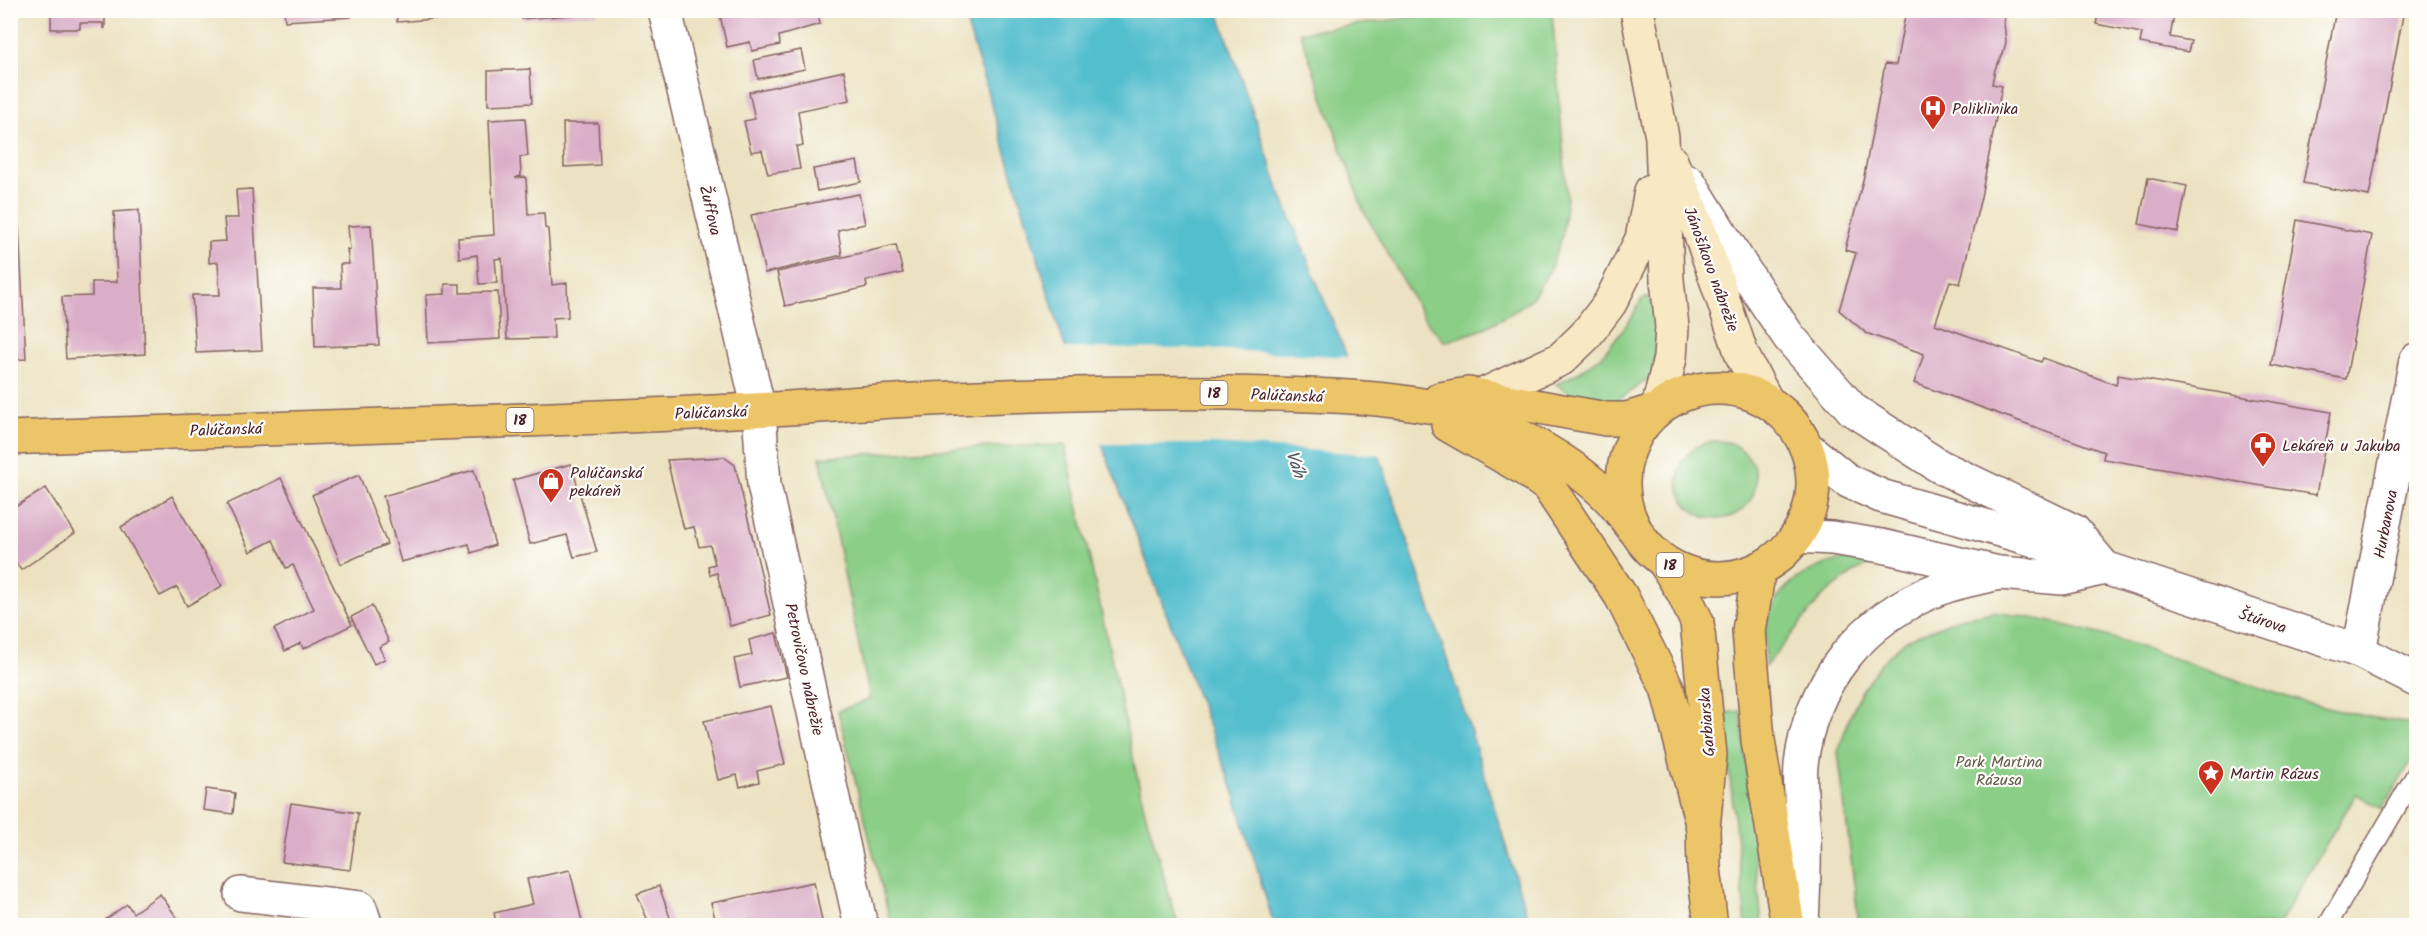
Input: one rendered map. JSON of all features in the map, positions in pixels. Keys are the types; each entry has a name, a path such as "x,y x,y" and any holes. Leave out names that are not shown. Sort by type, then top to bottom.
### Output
{"main road":[{"name":"Jánošíkovo nábrežie","path":"1637,10 1662,137 1667,280 1672,327 1670,358 1656,410"},
{"name":"Jánošíkovo nábrežie","path":"1662,137 1701,235 1742,355 1766,400"},
{"path":"1481,396 1561,360 1585,336 1610,303 1642,239 1662,137"},
{"name":"18","path":"1709,388 1736,390 1766,400 1795,427 1806,447 1813,471 1812,501 1797,536 1780,555 1759,569 1730,578 1710,578 1686,573 1665,562 1643,543 1625,508 1622,491 1625,459 1636,433 1656,410 1674,398 1709,388"},
{"name":"Palúčanská","path":"10,438 759,410 1029,394 1146,392 1286,394 1405,403 1468,415 1508,430 1546,451 1607,496 1634,529"},
{"name":"Palúčanská","path":"1405,403 1468,394 1606,419 1627,419 1656,410"},
{"path":"1405,403 1523,468 1548,486 1566,511 1621,596 1667,687 1702,828"},
{"name":"Garbiarska","path":"1665,562 1697,622 1710,755 1702,828 1711,926"},
{"path":"1759,569 1749,631 1758,740 1788,926"}],"street":[{"name":"Žuffova","path":"665,10 759,410"},
{"path":"1662,137 1743,269 1789,337 1853,410 1939,466 2074,531 2105,568 2062,579 1999,573 1882,546 1832,538 1797,536"},
{"name":"Hurbanova","path":"2359,651 2416,360"},
{"name":"Petrovičovo nábrežie","path":"759,410 764,485 861,926"},
{"name":"Štúrova","path":"1806,447 1848,481 1881,496 2034,540 2105,568 2359,651 2416,680"},
{"path":"1802,926 1805,863 1801,766 1814,706 1839,661 1874,626 1893,612 1941,588 1999,573"},
{"path":"241,894 360,908 366,926"}],"lane":[{"path":"2327,926 2416,774"}],"green space":[{"path":"1467,10 1552,11 1567,196 1562,237 1550,270 1532,298 1481,330 1445,342 1425,320 1363,210 1300,32"},
{"path":"1647,297 1653,305 1658,324 1652,376 1618,400 1603,405 1581,399 1556,384 1578,373 1602,356 1631,319 1641,300"},
{"path":"1717,441 1732,444 1749,458 1756,480 1753,495 1739,512 1717,519 1702,516 1685,502 1678,480 1681,465 1695,448"},
{"path":"1065,445 1144,808 1178,925 891,925 838,711 870,699 820,457 959,448"},
{"path":"1857,557 1876,561 1853,573 1821,598 1765,667 1766,625 1778,597 1788,586 1813,570"},
{"name":"Park Martina Rázusa","path":"1992,612 2032,618 2111,638 2318,706 2416,725 2416,754 2382,809 2356,794 2278,925 1859,925 1838,752 1849,719 1861,692 1881,663 1906,640 1960,618"},
{"path":"1741,711 1762,925 1746,925 1723,713"}],"water":[{"name":"Váh","path":"963,11 1218,11 1280,192 1344,349 1470,729 1530,925 1274,925 1233,790 1063,341"}],"pier":[{"path":"1063,348 1208,349 1349,357 1382,455 1215,444 1099,444"}],"building":[{"path":"51,10 105,10 105,28 103,28 103,23 80,23 80,29 51,29"},
{"path":"284,10 351,10 351,17 285,21"},
{"path":"397,10 470,10 470,16 397,22"},
{"path":"522,10 598,10 598,13 522,19"},
{"path":"742,10 817,10 820,24 779,36 780,45 752,51 750,42 727,47 720,15"},
{"path":"1906,10 2006,10 2004,23 2006,42 1995,69 1992,84 2002,86 1981,197 1960,284 1950,281 1935,324 2041,362 2043,358 2116,385 2118,375 2331,412 2316,495 2103,459 2104,452 1914,383 1924,354 1866,333 1839,310 1856,253 1845,250 1864,176 1885,64 1896,65"},
{"path":"2099,10 2175,10 2170,37 2191,41 2188,52 2140,43 2142,33 2096,24"},
{"path":"2336,10 2404,10 2369,196 2303,183"},
{"path":"801,50 805,69 758,79 754,60"},
{"path":"530,69 532,103 488,105 488,71"},
{"path":"844,71 850,100 798,111 803,146 796,146 800,169 768,174 762,150 751,152 744,121 755,119 749,92"},
{"path":"525,118 528,156 520,157 521,176 515,178 526,177 528,214 544,213 545,228 548,229 552,285 567,283 568,317 553,318 554,338 507,339 502,258 495,259 497,283 479,284 477,255 459,258 458,238 494,235 489,120"},
{"path":"563,123 598,123 600,165 564,167"},
{"path":"857,161 861,182 817,191 813,169"},
{"path":"2148,178 2187,186 2178,232 2139,224"},
{"path":"252,189 262,350 196,353 192,295 220,295 218,262 209,263 209,242 226,241 224,218 238,218 236,190"},
{"path":"859,194 865,224 838,230 842,255 765,273 751,215"},
{"path":"139,210 145,354 66,359 62,297 92,296 92,282 117,282 114,212"},
{"path":"2297,220 2372,235 2346,379 2271,365"},
{"path":"371,225 379,345 315,347 313,288 341,288 340,264 349,264 348,226"},
{"path":"19,227 26,359 10,360 10,228"},
{"path":"896,245 903,273 866,281 867,287 785,306 777,272"},
{"path":"445,284 460,284 460,293 498,292 500,339 428,343 426,295 445,294"},
{"path":"724,457 735,465 771,615 730,626 717,573 710,575 708,566 715,564 710,545 699,547 694,527 684,529 667,460"},
{"name":"Palúčanská pekáreň","path":"571,464 597,552 574,557 567,535 530,544 513,480"},
{"path":"474,470 495,545 471,553 469,544 401,562 383,496"},
{"path":"359,475 387,544 341,564 312,495"},
{"path":"281,478 352,625 303,649 301,643 285,651 274,629 314,609 293,565 286,568 273,540 250,552 227,504"},
{"path":"46,488 75,533 21,570 10,554 10,510"},
{"path":"172,496 222,586 187,606 177,587 160,596 121,527"},
{"path":"372,606 389,642 379,647 385,659 374,664 351,617"},
{"path":"776,633 787,677 740,687 734,659 752,655 749,640"},
{"path":"771,706 785,764 757,771 759,782 740,787 737,775 718,780 704,721"},
{"path":"206,789 235,793 233,814 203,810"},
{"path":"291,803 358,813 350,870 282,862"},
{"path":"570,870 583,926 497,926 494,913 533,904 527,879"},
{"path":"814,882 823,926 753,926 751,920 733,923 734,926 717,926 711,903"},
{"path":"659,886 673,926 650,926 637,894"},
{"path":"160,894 183,926 103,926 101,923 127,904 133,913"}],"place":[{"name":"Poliklinika","path":"1933,131"},
{"name":"Lekáreň u Jakuba","path":"2263,468"},
{"name":"Palúčanská pekáreň","path":"551,504"},
{"name":"Martin Rázus","path":"2211,796"}]}
